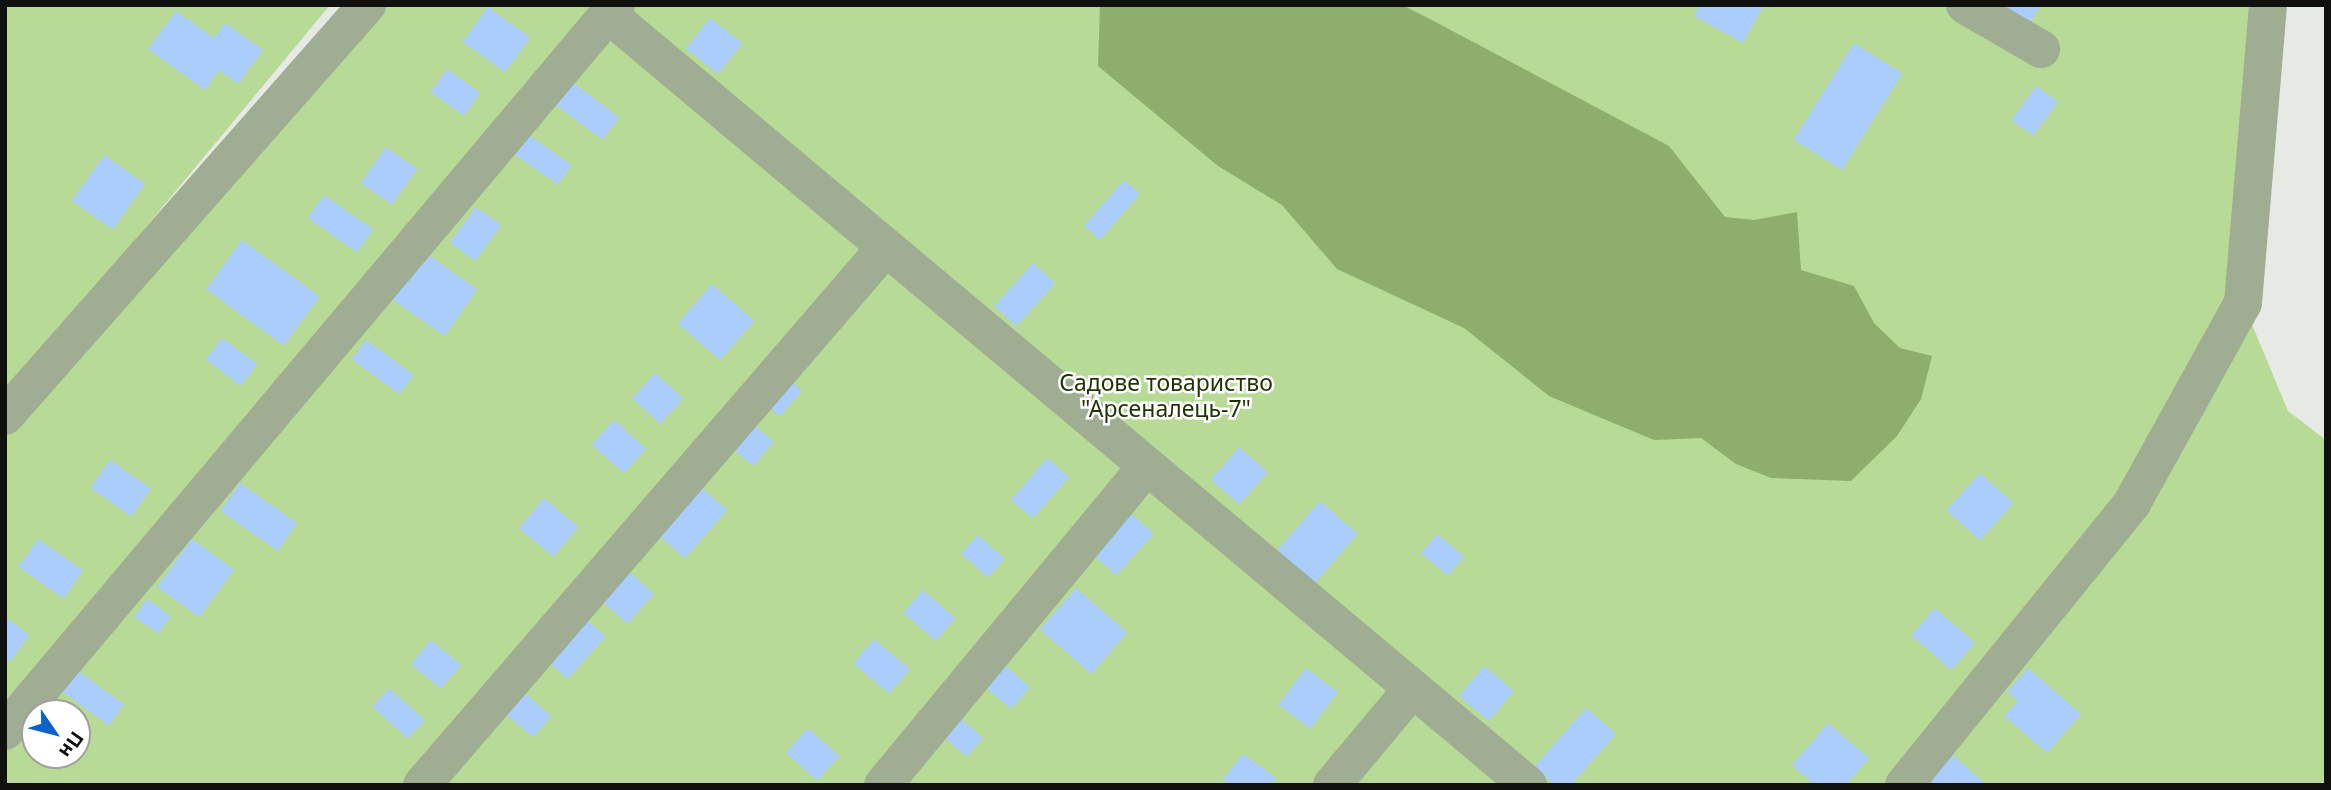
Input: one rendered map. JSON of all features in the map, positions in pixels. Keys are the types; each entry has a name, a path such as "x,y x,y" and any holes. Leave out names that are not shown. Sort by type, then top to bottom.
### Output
{"street":[{"path":"5,416 367,5"},
{"path":"1965,5 2040,49"},
{"path":"1904,785 2132,503 2243,303 2268,5"},
{"path":"5,731 613,10 886,247 1528,785"},
{"path":"422,785 886,247"},
{"path":"883,785 1147,466"},
{"path":"1332,785 1413,688"}],"green space":[{"path":"5,5 330,5 5,397"},
{"name":"Садове товариство \"Арсеналець-7\"","path":"372,5 2274,5 2243,303 2288,411 2326,440 2326,785 5,785 5,430"}],"shaded area":[{"path":"1100,5 1402,5 1669,146 1725,217 1754,220 1797,212 1801,270 1854,286 1874,323 1900,348 1932,356 1921,399 1897,436 1851,481 1771,478 1736,464 1701,438 1654,440 1549,396 1464,328 1337,269 1282,205 1218,166 1098,66"}],"building":[{"path":"1700,5 1764,5 1743,43 1694,16"},
{"path":"2005,5 2041,5 2024,32 1999,15"},
{"path":"488,7 530,38 505,72 463,42"},
{"path":"176,11 214,38 225,23 263,50 238,84 219,70 205,90 148,49"},
{"path":"710,18 742,43 718,74 686,49"},
{"path":"1854,43 1902,73 1842,170 1794,140"},
{"path":"447,69 480,93 464,116 431,92"},
{"path":"572,82 619,118 602,140 555,104"},
{"path":"2036,86 2058,102 2033,136 2011,120"},
{"path":"529,135 572,165 558,184 515,155"},
{"path":"386,147 417,169 392,205 361,183"},
{"path":"104,155 145,184 113,230 72,201"},
{"path":"1124,180 1140,194 1100,240 1084,226"},
{"path":"324,195 373,229 357,252 308,218"},
{"path":"476,207 501,225 475,261 450,243"},
{"path":"242,240 320,296 284,346 206,289"},
{"path":"424,252 477,289 445,336 391,299"},
{"path":"1033,263 1055,283 1016,326 994,306"},
{"path":"712,284 754,321 720,360 678,323"},
{"path":"222,338 257,364 241,386 206,360"},
{"path":"366,340 414,375 400,394 352,359"},
{"path":"655,373 683,398 660,424 632,398"},
{"path":"786,377 802,391 780,416 764,403"},
{"path":"747,419 774,441 753,466 726,444"},
{"path":"614,420 646,449 624,473 592,445"},
{"path":"1239,447 1268,472 1239,504 1211,479"},
{"path":"1047,458 1069,477 1033,519 1011,500"},
{"path":"110,460 151,489 131,517 90,488"},
{"path":"1980,473 2013,503 1980,540 1947,510"},
{"path":"240,483 297,523 278,551 220,511"},
{"path":"696,483 727,510 685,558 654,531"},
{"path":"544,498 578,527 553,557 519,528"},
{"path":"1320,501 1358,534 1315,583 1277,550"},
{"path":"1124,507 1154,534 1116,575 1087,549"},
{"path":"1437,534 1464,556 1448,576 1421,553"},
{"path":"978,535 1005,559 988,578 961,554"},
{"path":"38,539 83,571 64,598 18,567"},
{"path":"192,539 234,570 199,617 157,587"},
{"path":"625,568 654,594 627,624 598,598"},
{"path":"1076,588 1127,633 1091,674 1040,630"},
{"path":"923,590 955,618 936,641 903,613"},
{"path":"147,599 171,616 158,634 134,617"},
{"path":"1935,608 1975,643 1951,670 1911,635"},
{"path":"5,617 29,635 10,662 5,659"},
{"path":"587,620 606,637 567,679 549,662"},
{"path":"874,639 910,669 889,694 853,664"},
{"path":"431,640 461,665 441,689 411,664"},
{"path":"997,659 1030,687 1011,709 978,681"},
{"path":"1484,666 1514,691 1489,721 1459,696"},
{"path":"1306,668 1338,692 1310,729 1278,705"},
{"path":"2028,668 2081,714 2047,753 2004,716 2018,701 2007,692"},
{"path":"78,671 124,705 109,726 91,713 91,699 72,699 63,692"},
{"path":"389,688 425,720 408,739 372,707"},
{"path":"521,690 551,716 533,737 503,711"},
{"path":"1586,708 1616,734 1571,785 1555,785 1534,767"},
{"path":"952,711 983,738 967,757 936,730"},
{"path":"1828,723 1869,758 1846,785 1815,785 1792,765"},
{"path":"808,728 839,756 817,781 786,753"},
{"path":"1949,752 1987,785 1921,785"},
{"path":"1243,754 1276,778 1271,785 1230,785 1223,779"}]}
